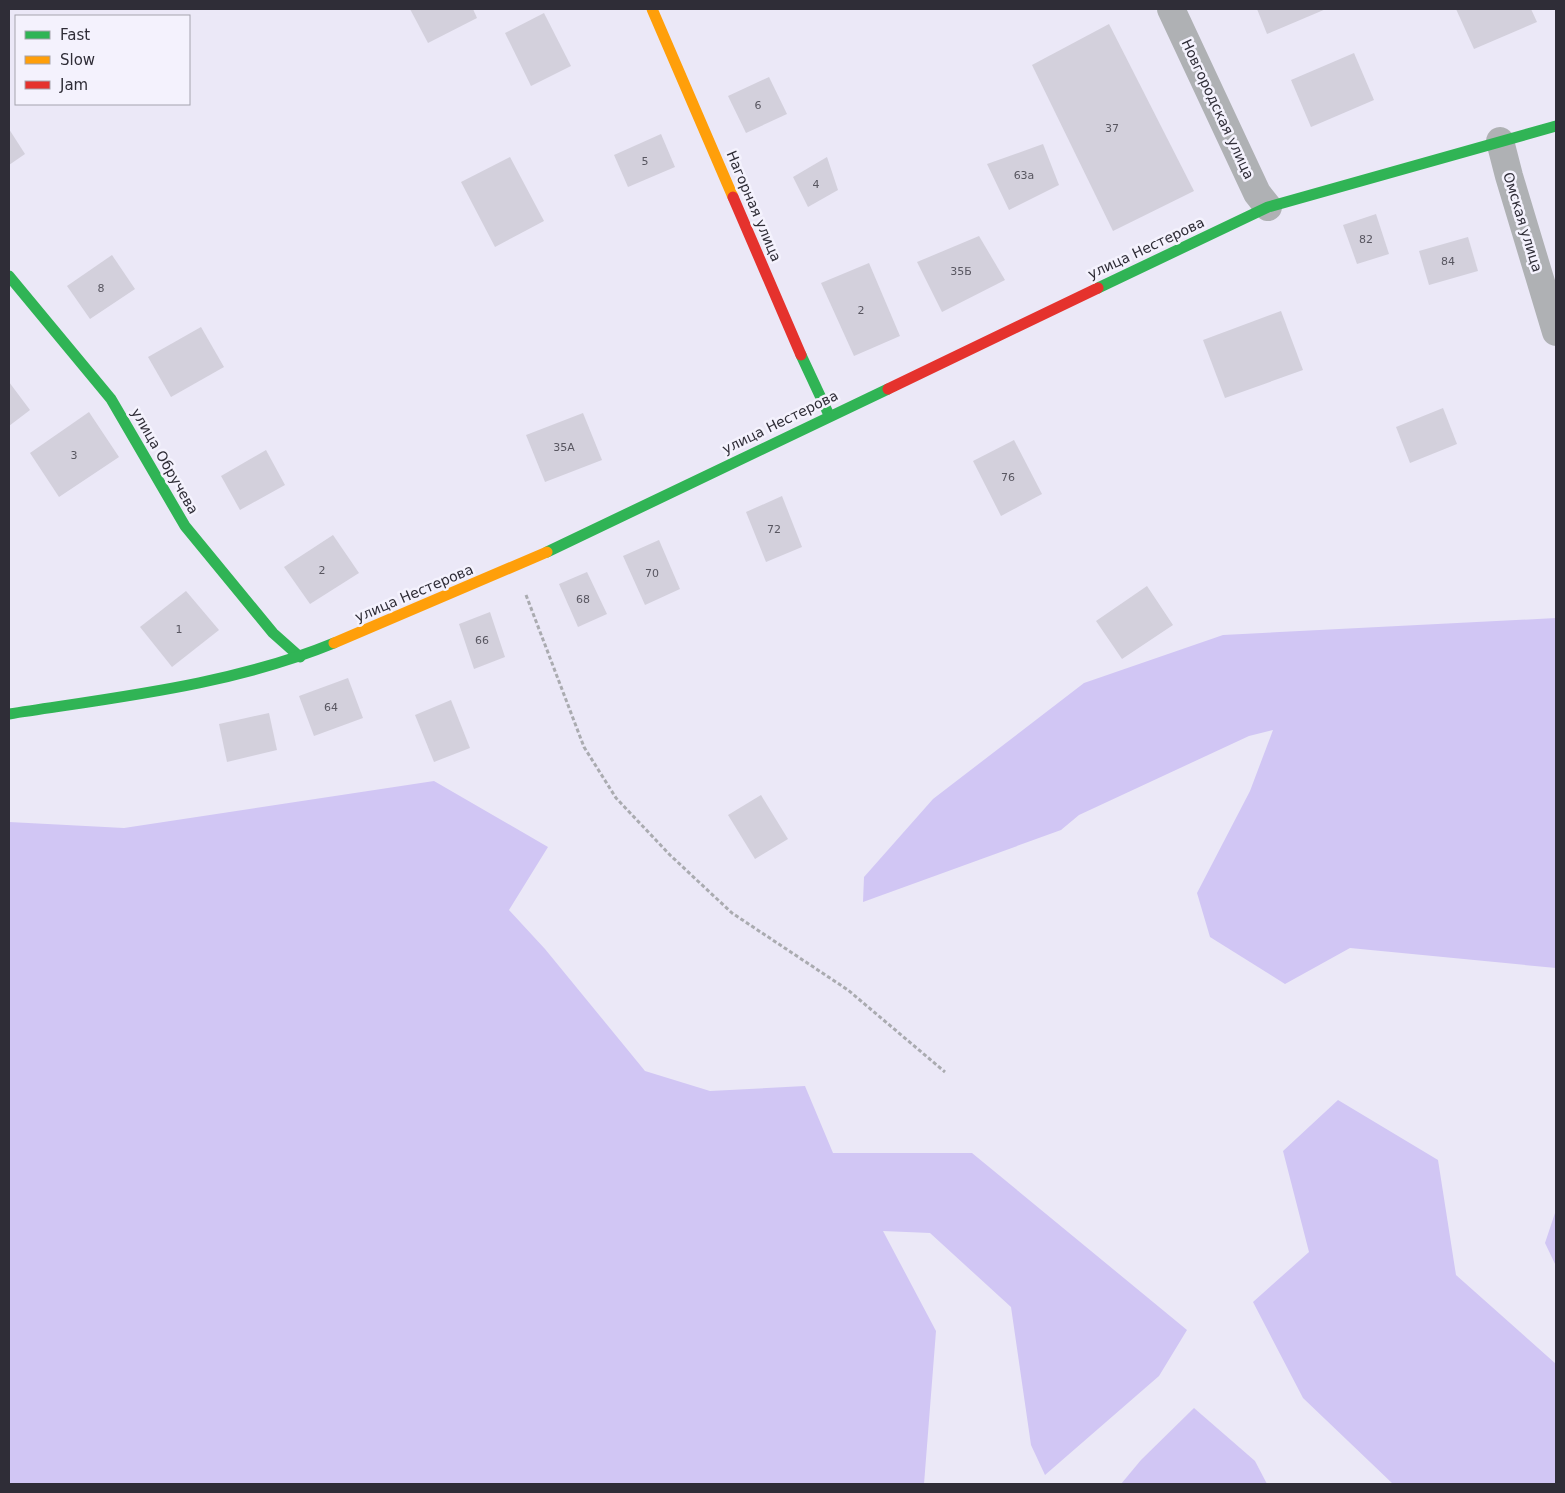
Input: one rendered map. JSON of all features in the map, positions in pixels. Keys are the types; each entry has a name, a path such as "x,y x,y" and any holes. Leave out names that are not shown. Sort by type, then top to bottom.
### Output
{"street":[{"name":"Нагорная улица","path":"652,9 819,397 829,415"},
{"name":"Новгородская улица","path":"1172,9 1257,194 1268,207"},
{"name":"улица Нестерова","path":"9,714 173,689 300,657 513,568 829,415 1268,207 1556,126"},
{"name":"Омская улица","path":"1500,141 1556,332"},
{"name":"улица Обручева","path":"9,276 112,400 185,526 273,633 300,657"}],"path":[{"path":"513,568 531,603 584,747 616,798 670,855 732,913 848,990 945,1072"}],"shaded area":[{"path":"1556,618 1556,968 1350,948 1285,984 1210,937 1197,893 1250,791 1273,730 1249,736 1079,815 1061,830 863,902 864,877 933,799 1084,683 1223,635"},
{"path":"434,781 548,847 509,910 545,949 645,1071 710,1091 805,1086 833,1153 972,1153 1187,1330 1159,1376 1045,1475 1031,1445 1011,1307 930,1233 883,1231 936,1331 924,1484 9,1484 9,822 124,828"},
{"path":"1338,1100 1438,1160 1456,1275 1556,1364 1556,1484 1393,1484 1303,1398 1253,1302 1309,1252 1283,1151"},
{"path":"1556,1210 1556,1266 1545,1243"},
{"path":"1194,1408 1255,1461 1267,1484 1121,1484 1141,1460"}],"building":[{"path":"410,9 473,9 477,18 428,43"},
{"path":"1257,9 1326,9 1267,34"},
{"path":"1456,9 1531,9 1537,22 1474,49"},
{"path":"544,13 571,66 531,86 505,33"},
{"path":"1109,24 1194,191 1113,231 1032,65"},
{"path":"1354,53 1374,100 1311,127 1291,80"},
{"path":"769,77 787,114 746,133 728,96"},
{"path":"9,129 25,154 9,165"},
{"path":"661,134 675,167 628,187 614,155"},
{"path":"1043,144 1059,185 1009,210 987,164"},
{"path":"510,157 544,221 495,247 461,182"},
{"path":"827,157 838,190 808,207 793,177"},
{"path":"1376,214 1389,254 1357,264 1343,225"},
{"path":"979,236 1005,280 942,312 917,262"},
{"path":"1468,237 1478,271 1429,285 1419,251"},
{"path":"112,255 135,289 90,319 67,286"},
{"path":"869,263 900,336 854,356 821,283"},
{"path":"1281,311 1303,370 1225,398 1203,340"},
{"path":"201,327 224,367 171,397 148,357"},
{"path":"9,382 30,410 9,426"},
{"path":"1443,408 1457,444 1410,463 1396,427"},
{"path":"89,412 119,457 59,497 30,453"},
{"path":"583,413 602,460 545,482 526,435"},
{"path":"1014,440 1042,494 1001,516 973,461"},
{"path":"266,450 285,485 240,510 221,476"},
{"path":"782,496 802,547 766,562 746,512"},
{"path":"333,535 359,573 310,604 284,567"},
{"path":"659,540 680,589 645,605 623,556"},
{"path":"587,572 607,614 578,627 559,584"},
{"path":"1147,586 1173,625 1122,659 1096,621"},
{"path":"186,591 219,630 172,667 140,627"},
{"path":"490,612 505,657 474,669 459,624"},
{"path":"348,678 363,718 314,736 299,696"},
{"path":"451,700 470,748 434,762 415,715"},
{"path":"269,713 277,750 227,762 219,724"},
{"path":"761,795 788,839 755,859 728,815"}],"traffic: fast":[{"path":"1098,288 1268,207 1556,126"},
{"path":"9,276 111,399 185,526 273,633 300,657"},
{"path":"801,355 829,415"},
{"path":"547,552 888,389"},
{"path":"9,714 174,688 256,669 334,643"}],"traffic: slow":[{"path":"652,9 733,197"},
{"path":"334,643 547,552"}],"traffic: jam":[{"path":"733,197 801,355"},
{"path":"888,389 1098,288"}]}
